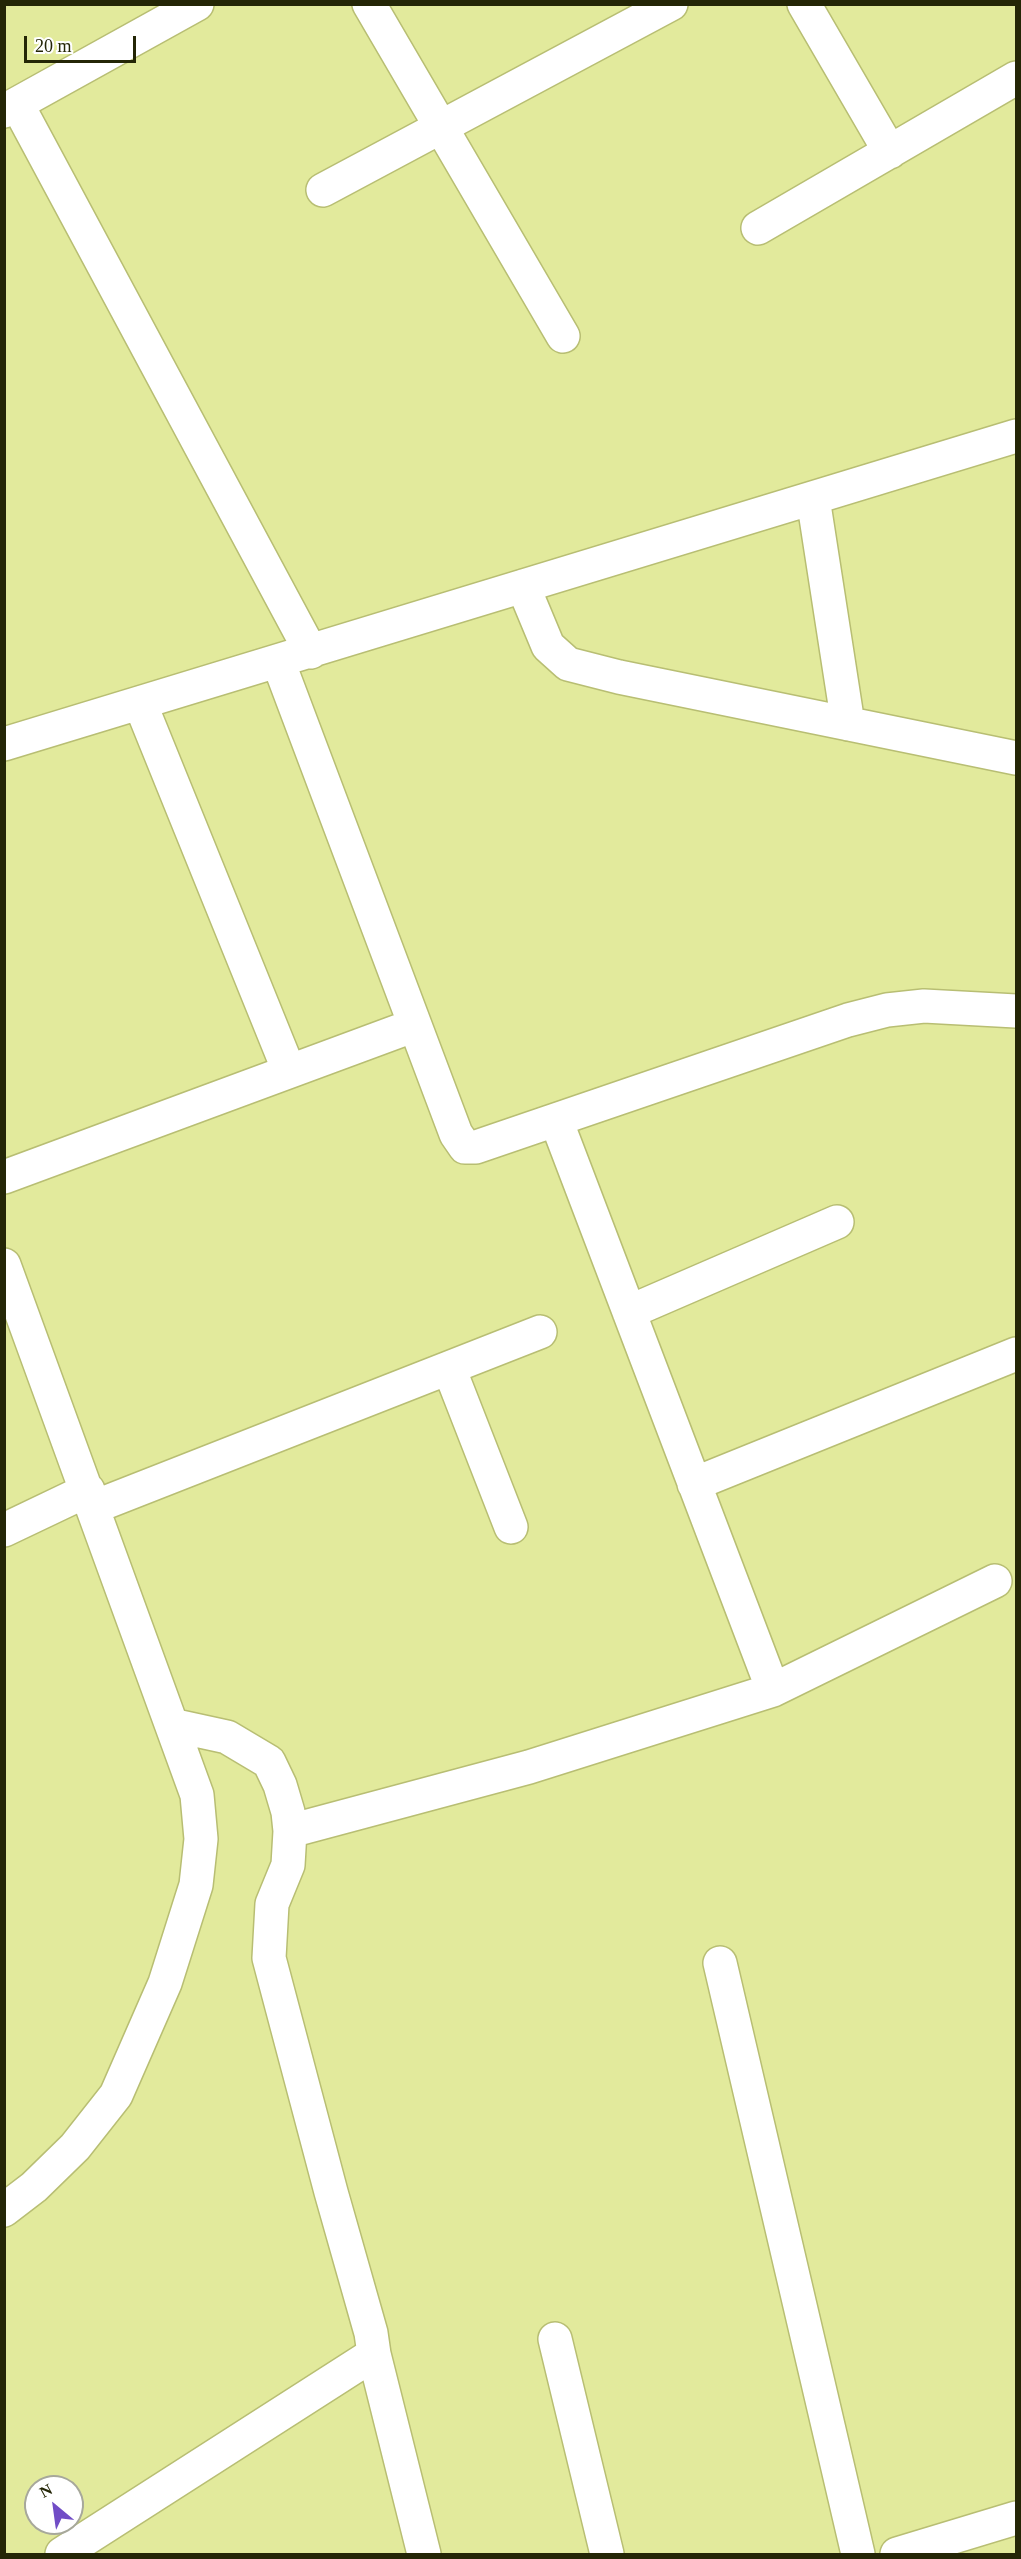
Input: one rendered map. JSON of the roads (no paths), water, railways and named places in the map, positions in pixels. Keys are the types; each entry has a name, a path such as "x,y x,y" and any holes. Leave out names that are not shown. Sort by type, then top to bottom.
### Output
{"street":[{"path":"197,4 11,107 311,652"},
{"path":"369,4 563,336"},
{"path":"323,190 671,4"},
{"path":"804,4 890,152"},
{"path":"758,228 1017,78"},
{"path":"4,744 1017,436"},
{"path":"813,498 848,723"},
{"path":"523,586 548,646 568,664 619,677 1017,758"},
{"path":"278,662 456,1134 465,1147 476,1147 849,1020 888,1010 924,1006 1017,1011"},
{"path":"140,703 290,1071"},
{"path":"4,1177 415,1025"},
{"path":"556,1120 773,1690"},
{"path":"629,1312 837,1221"},
{"path":"4,1265 91,1498 197,1795 201,1839 196,1885 165,1983 116,2096 75,2147 34,2187 4,2210"},
{"path":"4,1530 449,1368 540,1332"},
{"path":"694,1484 1017,1354"},
{"path":"449,1368 511,1527"},
{"path":"290,1831 529,1767 773,1690 995,1581"},
{"path":"172,1725 226,1737 269,1762 280,1785 288,1812 290,1831 288,1865 272,1904 269,1958 371,2332 374,2354 424,2554"},
{"path":"720,1964 858,2554"},
{"path":"555,2339 607,2554"},
{"path":"62,2554 374,2354"},
{"path":"897,2554 1017,2518"}]}
